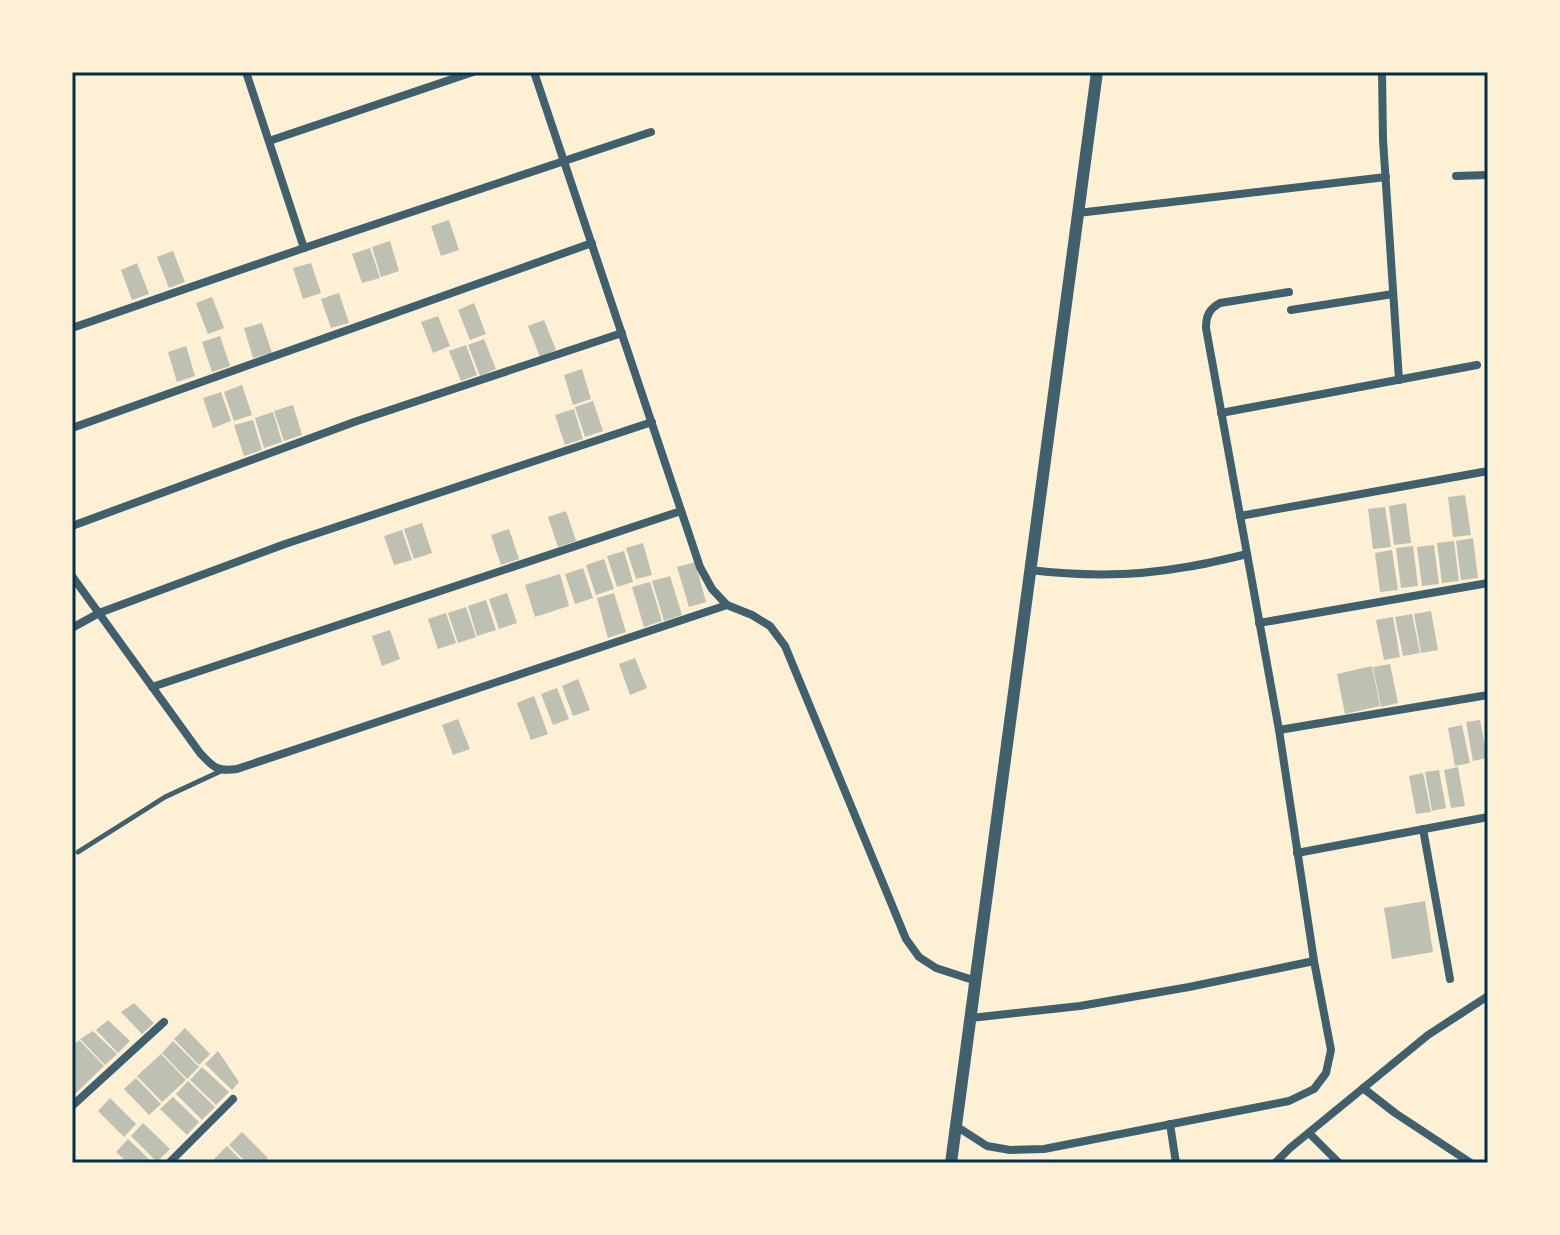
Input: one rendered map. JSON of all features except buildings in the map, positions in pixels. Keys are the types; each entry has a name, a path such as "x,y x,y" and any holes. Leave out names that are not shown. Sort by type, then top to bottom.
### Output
{"street":[{"path":"246,72 304,248"},
{"path":"269,141 473,72"},
{"path":"534,72 700,567 712,589 727,605 770,626 785,646 906,939 919,957 936,968 976,981"},
{"path":"951,1163 1097,72"},
{"path":"1382,72 1399,380"},
{"path":"72,328 651,132"},
{"path":"1456,176 1488,175"},
{"path":"1078,213 1386,177"},
{"path":"72,428 592,243"},
{"path":"956,1126 987,1146 1010,1150 1044,1149 1289,1101 1314,1089 1326,1073 1331,1050 1314,961 1279,730 1206,328 1206,317 1220,303 1289,292"},
{"path":"1291,310 1393,294"},
{"path":"72,526 357,421 622,333"},
{"path":"1221,413 1477,365"},
{"path":"72,628 99,613 285,544 652,422"},
{"path":"1240,516 1488,471"},
{"path":"152,687 681,511"},
{"path":"1030,570 1068,574 1135,572 1184,568 1247,554"},
{"path":"72,576 200,753 221,771 237,769 727,605"},
{"path":"1259,623 1488,583"},
{"path":"1279,730 1488,695"},
{"path":"1297,853 1488,817"},
{"path":"1423,829 1450,979"},
{"path":"971,1018 1080,1006 1314,961"},
{"path":"1275,1163 1428,1035 1488,996"},
{"path":"72,1106 164,1022"},
{"path":"1363,1088 1471,1163"},
{"path":"169,1163 233,1099"},
{"path":"1170,1124 1176,1163"},
{"path":"1309,1133 1339,1163"}],"lane":[{"path":"78,852 165,797 221,771"}]}
